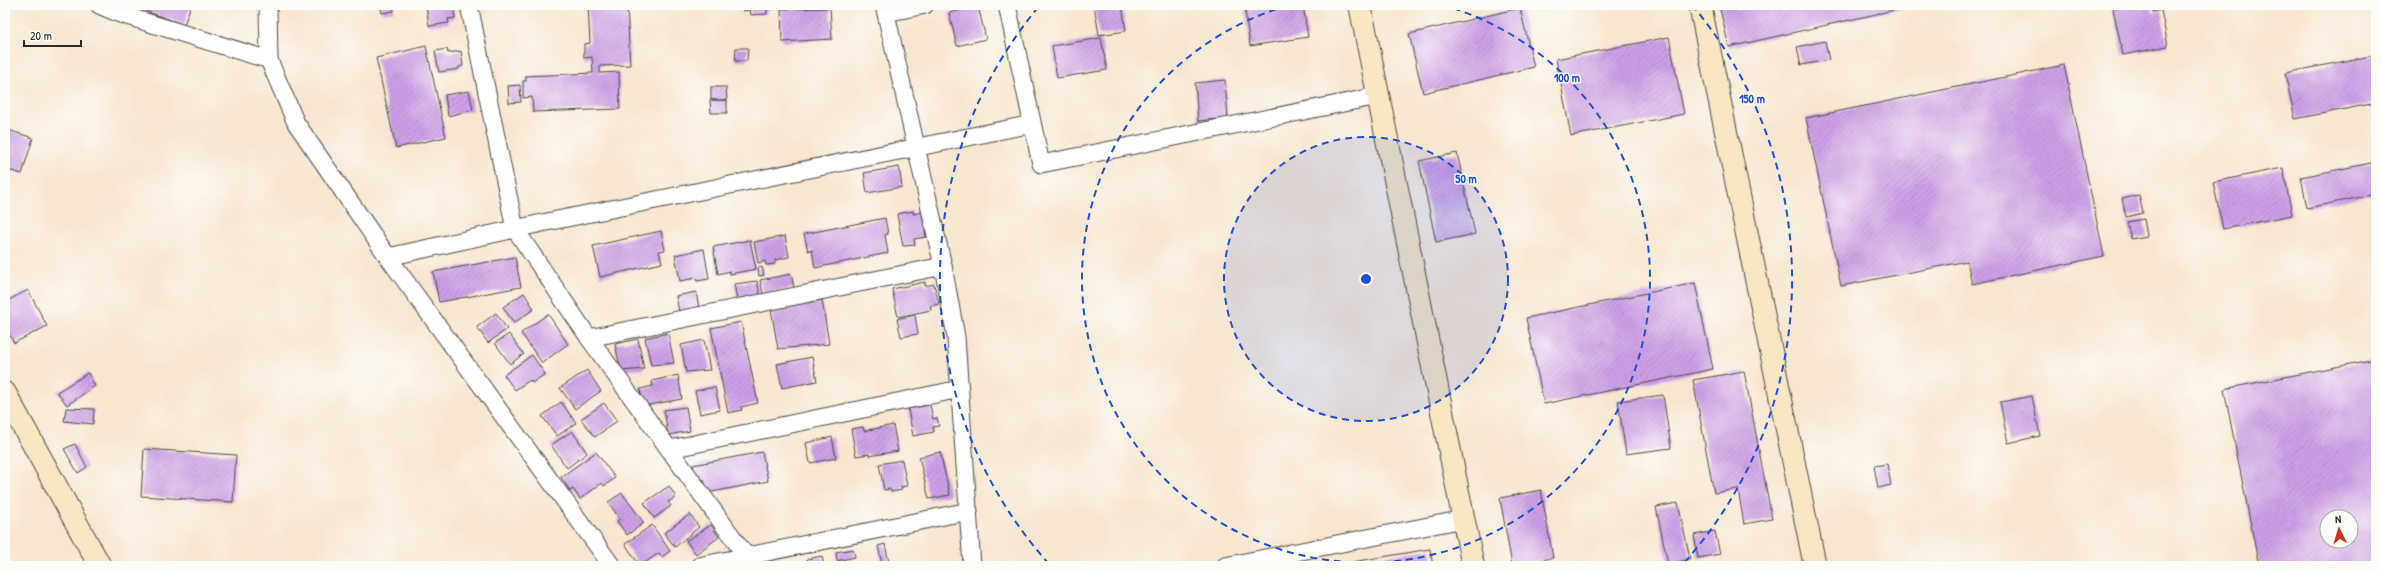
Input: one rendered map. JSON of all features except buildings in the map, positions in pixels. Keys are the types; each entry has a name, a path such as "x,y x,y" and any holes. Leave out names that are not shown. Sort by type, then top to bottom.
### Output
{"street":[{"path":"98,5 120,14 268,60"},
{"path":"268,5 268,60 296,123 388,257 612,566"},
{"path":"469,5 516,229 589,338 746,556"},
{"path":"925,5 885,9 943,266 956,337 972,566"},
{"path":"1007,5 1041,164 1378,96"},
{"path":"1360,5 1473,566"},
{"path":"1700,5 1815,566"},
{"path":"388,257 516,229 1032,124"},
{"path":"589,338 943,266"},
{"path":"670,449 960,389"},
{"path":"5,393 100,566"},
{"path":"699,566 969,511"},
{"path":"1225,566 1464,519"}]}
